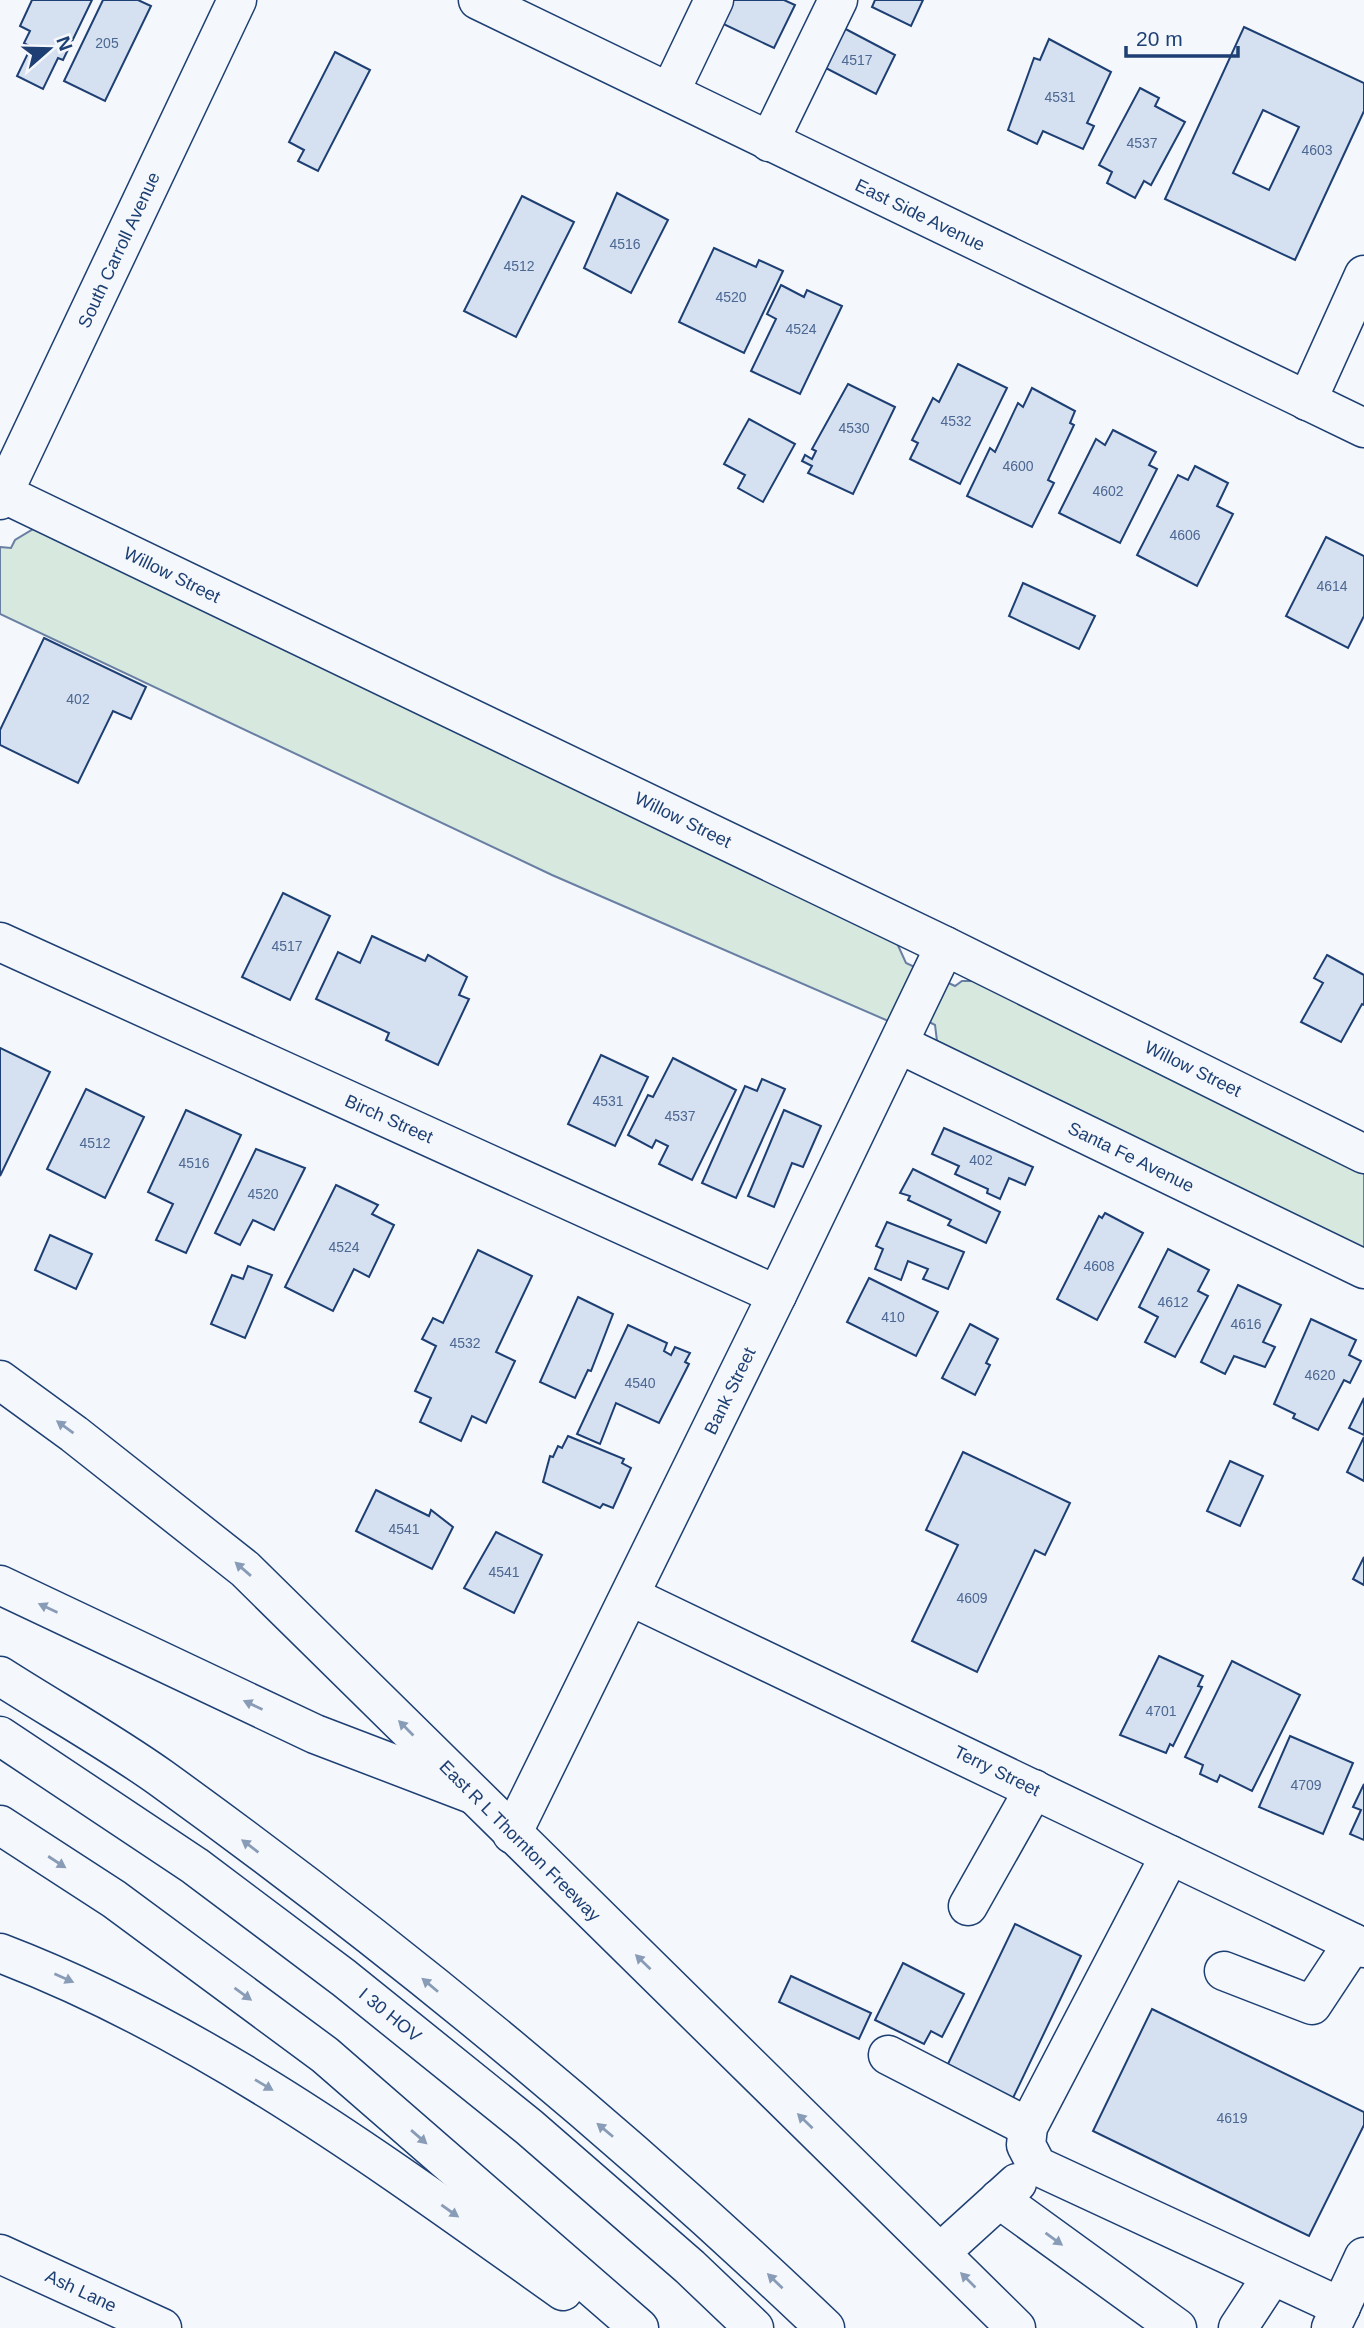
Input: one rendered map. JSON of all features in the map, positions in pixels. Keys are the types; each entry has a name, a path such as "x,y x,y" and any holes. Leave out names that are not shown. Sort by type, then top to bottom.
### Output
{"main road":[{"name":"South Carroll Avenue","path":"1,496 237,0"},
{"name":"East Side Avenue","path":"478,0 516,8 670,92 769,142 1364,428"},
{"path":"670,92 714,0"},
{"path":"769,142 838,0"},
{"path":"1307,401 1364,275"},
{"name":"Willow Street","path":"1,496 945,946 1364,1154"},
{"name":"Birch Street","path":"0,942 777,1295"},
{"name":"Bank Street","path":"512,1834 945,946"},
{"name":"Santa Fe Avenue","path":"899,1044 1364,1269"},
{"name":"East R L Thornton Freeway","path":"0,1380 74,1434 245,1569 1016,2328"},
{"path":"0,1585 315,1734 472,1794"},
{"name":"Terry Street","path":"630,1596 1359,1945"},
{"path":"0,1676 159,1777 383,1945 699,2209 825,2328"},
{"name":"I 30 HOV","path":"0,1736 195,1866 345,1978 529,2127 690,2267 754,2328"},
{"name":"I 30 HOV","path":"0,1764 220,1911 368,2024 518,2146 650,2260 721,2328"},
{"path":"968,1906 1034,1788"},
{"path":"0,1825 114,1899 326,2055 639,2328"},
{"path":"1170,1855 1028,2127 1026,2145 1037,2166 1272,2276 1336,2317 1364,2257"},
{"path":"1224,1971 1312,2005 1359,1945"},
{"path":"0,1953 62,1976 166,2027 275,2092 616,2328"},
{"path":"888,2055 1028,2127"},
{"path":"941,2252 1037,2166"},
{"path":"999,2199 1177,2328"},
{"name":"Ash Lane","path":"0,2253 162,2328"},
{"path":"1238,2328 1272,2276"}],"shaded area":[{"path":"35,528 896,941 906,963 955,986 962,981 975,981 1364,1170 1364,1252 937,1041 935,1025 901,1007 892,1021 886,1020 552,875 0,614 0,547 11,548 15,540"}],"building":[{"path":"32,0 92,0 63,60 58,58 43,89 17,76 31,47 24,43 30,31 20,26"},
{"path":"103,0 138,0 151,6 105,101 64,81"},
{"path":"724,0 784,0 795,5 774,48 715,20"},
{"path":"875,0 923,0 911,26 872,7"},
{"path":"838,25 895,55 876,94 818,64"},
{"path":"1244,27 1364,83 1364,111 1295,260 1165,199","holes":["1263,110 1299,127 1269,190 1233,173"]},
{"path":"1049,39 1111,72 1087,123 1094,126 1083,149 1043,131 1037,144 1008,130 1034,58 1040,60"},
{"path":"335,52 370,70 318,171 298,161 304,150 289,142"},
{"path":"1140,88 1159,98 1155,106 1185,122 1151,185 1144,181 1135,198 1107,183 1112,172 1099,165"},
{"path":"617,193 668,220 631,293 584,268"},
{"path":"522,196 574,222 516,337 464,311"},
{"path":"714,248 756,267 759,260 783,271 744,353 679,322"},
{"path":"781,285 804,297 807,290 842,306 800,394 751,371 776,319 767,314"},
{"path":"958,364 1007,388 960,484 910,459 918,443 912,440 933,398 939,402"},
{"path":"848,384 895,407 853,494 808,473 812,466 802,461 805,455 812,459 816,451 812,449"},
{"path":"1032,388 1075,411 1070,423 1074,425 1048,480 1054,483 1032,527 967,496 990,448 995,452 1018,403 1023,407"},
{"path":"749,419 795,444 763,502 738,488 745,475 724,464"},
{"path":"1113,430 1156,452 1149,465 1157,469 1120,543 1059,513 1096,439 1105,445"},
{"path":"1195,466 1228,483 1217,506 1233,514 1197,586 1137,555 1178,475 1188,480"},
{"path":"1326,537 1364,556 1364,616 1348,648 1286,616"},
{"path":"1023,583 1095,616 1079,649 1009,616"},
{"path":"44,638 146,687 131,719 113,711 78,783 0,745 0,730"},
{"path":"283,893 330,916 290,1000 242,977"},
{"path":"372,936 425,961 428,955 467,977 459,995 469,999 438,1065 386,1040 389,1033 316,999 338,952 360,963"},
{"path":"1327,955 1364,975 1364,1005 1362,1004 1341,1042 1301,1022 1323,983 1314,978"},
{"path":"0,1048 50,1072 0,1176"},
{"path":"601,1055 648,1077 615,1146 568,1124"},
{"path":"673,1058 736,1090 692,1180 659,1164 668,1146 656,1140 652,1148 628,1135 648,1095 653,1097"},
{"path":"762,1079 785,1089 736,1198 702,1183 745,1086 757,1091"},
{"path":"86,1089 144,1117 105,1198 47,1169"},
{"path":"186,1110 241,1135 186,1253 156,1240 173,1204 148,1192"},
{"path":"784,1110 821,1126 803,1167 792,1163 774,1207 748,1196"},
{"path":"944,1128 1033,1167 1025,1185 1009,1178 1000,1199 987,1193 988,1189 955,1174 959,1166 932,1154"},
{"path":"256,1149 305,1168 274,1230 253,1220 240,1245 215,1233"},
{"path":"913,1169 1000,1212 986,1243 948,1225 951,1220 908,1200 910,1196 900,1193"},
{"path":"336,1185 378,1205 372,1214 394,1225 369,1277 354,1269 333,1311 285,1287"},
{"path":"1105,1213 1143,1233 1097,1320 1057,1299 1099,1216 1102,1218"},
{"path":"887,1222 964,1252 948,1289 923,1279 928,1269 908,1261 901,1280 875,1269 883,1249 876,1246"},
{"path":"50,1235 92,1254 76,1289 35,1270"},
{"path":"1168,1249 1209,1270 1198,1291 1208,1296 1175,1357 1145,1342 1158,1317 1139,1307"},
{"path":"478,1250 532,1276 496,1352 515,1361 486,1423 472,1416 461,1441 420,1422 431,1398 415,1391 436,1346 422,1339 433,1318 443,1323"},
{"path":"248,1266 272,1275 245,1338 211,1324 232,1275 243,1279"},
{"path":"869,1278 938,1312 916,1356 847,1322"},
{"path":"1238,1285 1281,1305 1263,1342 1275,1347 1265,1367 1234,1356 1225,1374 1201,1362"},
{"path":"578,1297 613,1314 591,1371 588,1370 575,1398 540,1382"},
{"path":"1311,1319 1356,1340 1349,1355 1361,1361 1350,1383 1344,1380 1318,1430 1293,1418 1295,1414 1274,1404"},
{"path":"970,1324 998,1339 986,1363 990,1365 975,1395 942,1378"},
{"path":"628,1325 667,1343 664,1351 671,1355 675,1347 690,1353 685,1362 689,1364 659,1423 616,1403 600,1444 577,1434"},
{"path":"1364,1398 1364,1435 1349,1428"},
{"path":"568,1436 624,1459 622,1463 631,1468 613,1508 603,1504 600,1508 543,1482 550,1456 553,1457 558,1446 562,1448"},
{"path":"1364,1437 1364,1481 1347,1472"},
{"path":"963,1452 1070,1503 1045,1555 1035,1550 977,1672 912,1641 958,1545 926,1530"},
{"path":"1230,1461 1263,1476 1240,1526 1207,1511"},
{"path":"376,1490 429,1516 431,1510 453,1527 432,1569 356,1531"},
{"path":"496,1532 542,1555 514,1613 464,1588"},
{"path":"1364,1557 1364,1585 1353,1579"},
{"path":"1159,1656 1203,1676 1198,1686 1202,1687 1173,1746 1170,1744 1166,1753 1120,1735"},
{"path":"1232,1661 1300,1695 1252,1791 1220,1775 1217,1782 1200,1774 1203,1765 1185,1757"},
{"path":"1290,1736 1353,1763 1323,1834 1259,1807"},
{"path":"1364,1784 1364,1840 1350,1834 1361,1810 1353,1807"},
{"path":"1015,1924 1081,1956 1013,2098 947,2066"},
{"path":"903,1963 964,1994 942,2037 931,2031 924,2044 875,2020"},
{"path":"791,1976 871,2013 859,2039 779,2002"},
{"path":"1152,2009 1364,2112 1364,2125 1309,2236 1093,2131"}]}
